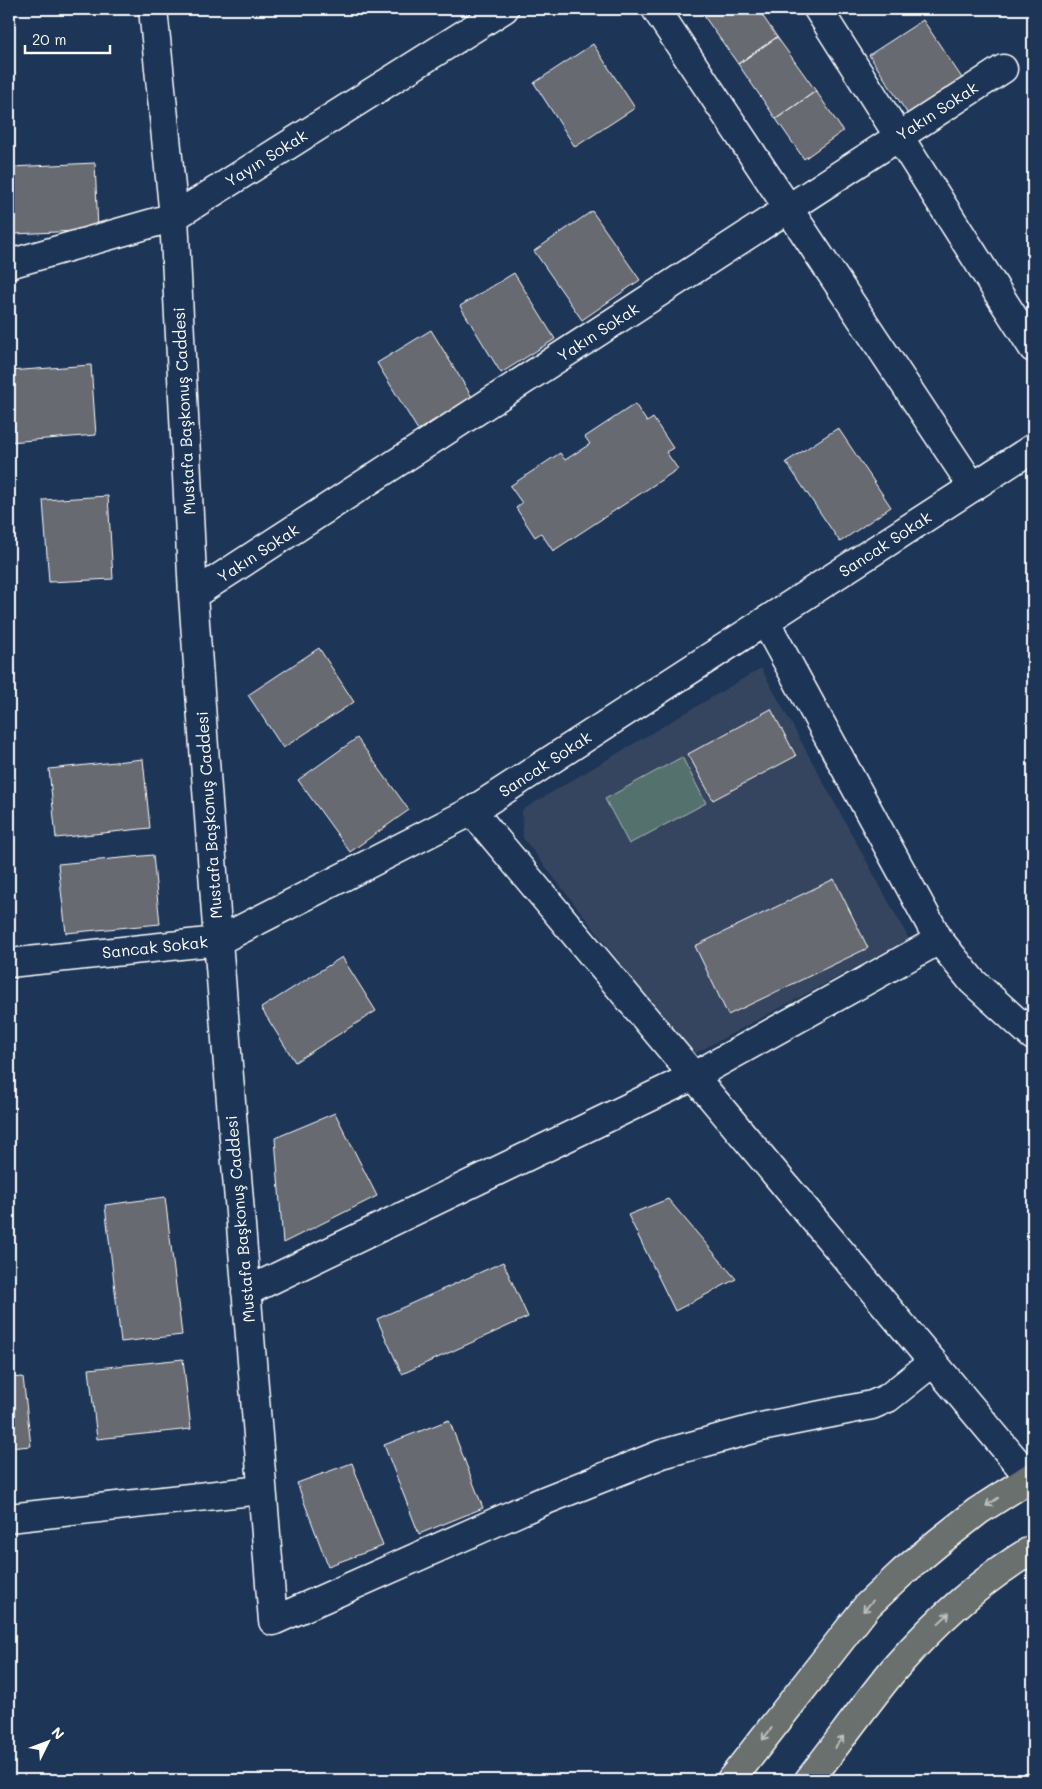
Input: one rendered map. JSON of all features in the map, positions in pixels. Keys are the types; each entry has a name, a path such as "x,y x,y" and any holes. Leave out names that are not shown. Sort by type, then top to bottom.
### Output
{"highway":[{"path":"731,1780 868,1605 940,1541 978,1512 1031,1477"},
{"path":"809,1780 895,1669 927,1634 962,1601 1000,1571 1033,1549"}],"street":[{"name":"Mustafa Başkonuş Caddesi","path":"153,9 174,216 193,596 218,941 273,1621 541,1502 662,1454 761,1427 872,1405 888,1398 933,1362"},
{"name":"Yayın Sokak","path":"9,264 174,216 504,9"},
{"path":"656,9 973,487"},
{"path":"818,9 1033,348"},
{"name":"Yakın Sokak","path":"193,596 1003,68"},
{"name":"Sancak Sokak","path":"9,963 218,941 472,811 1033,448"},
{"path":"765,621 939,940 972,981 1033,1036"},
{"path":"472,811 1031,1477"},
{"path":"246,1292 694,1076 939,940"},
{"path":"9,1518 262,1490"}],"shaded area":[{"path":"761,668 909,939 692,1055 523,838 522,810"}],"green space":[{"path":"682,757 706,803 629,844 605,799"}],"building":[{"path":"699,9 758,9 777,37 738,64"},
{"path":"923,20 966,84 911,119 869,55"},
{"path":"777,37 816,91 776,119 738,64"},
{"path":"593,44 635,108 575,147 534,83"},
{"path":"816,91 843,131 804,159 776,119"},
{"path":"95,163 98,230 14,234 11,167"},
{"path":"592,211 640,280 582,320 534,251"},
{"path":"514,273 555,339 501,373 460,306"},
{"path":"431,330 472,397 418,430 377,363"},
{"path":"91,365 96,435 9,442 9,371"},
{"path":"635,404 647,422 653,418 673,448 666,452 678,469 553,551 541,533 535,537 516,508 522,503 510,486 560,453 565,460 590,444 585,437"},
{"path":"838,428 891,507 840,542 786,462"},
{"path":"108,496 113,579 49,582 43,500"},
{"path":"319,648 354,702 283,748 248,695"},
{"path":"771,709 796,756 713,800 688,754"},
{"path":"357,738 409,810 350,852 298,780"},
{"path":"143,759 150,828 56,838 49,769"},
{"path":"153,855 160,924 66,933 58,864"},
{"path":"834,879 868,948 728,1015 695,946"},
{"path":"342,957 376,1011 295,1062 261,1008"},
{"path":"335,1113 377,1196 283,1243 275,1138"},
{"path":"165,1197 182,1335 121,1342 105,1205"},
{"path":"668,1199 736,1279 675,1311 628,1215"},
{"path":"503,1262 528,1317 402,1374 377,1319"},
{"path":"183,1359 191,1429 97,1439 89,1369"},
{"path":"23,1377 31,1446 9,1448 9,1378"},
{"path":"449,1420 483,1508 419,1534 384,1445"},
{"path":"352,1463 383,1546 328,1566 297,1483"}]}
